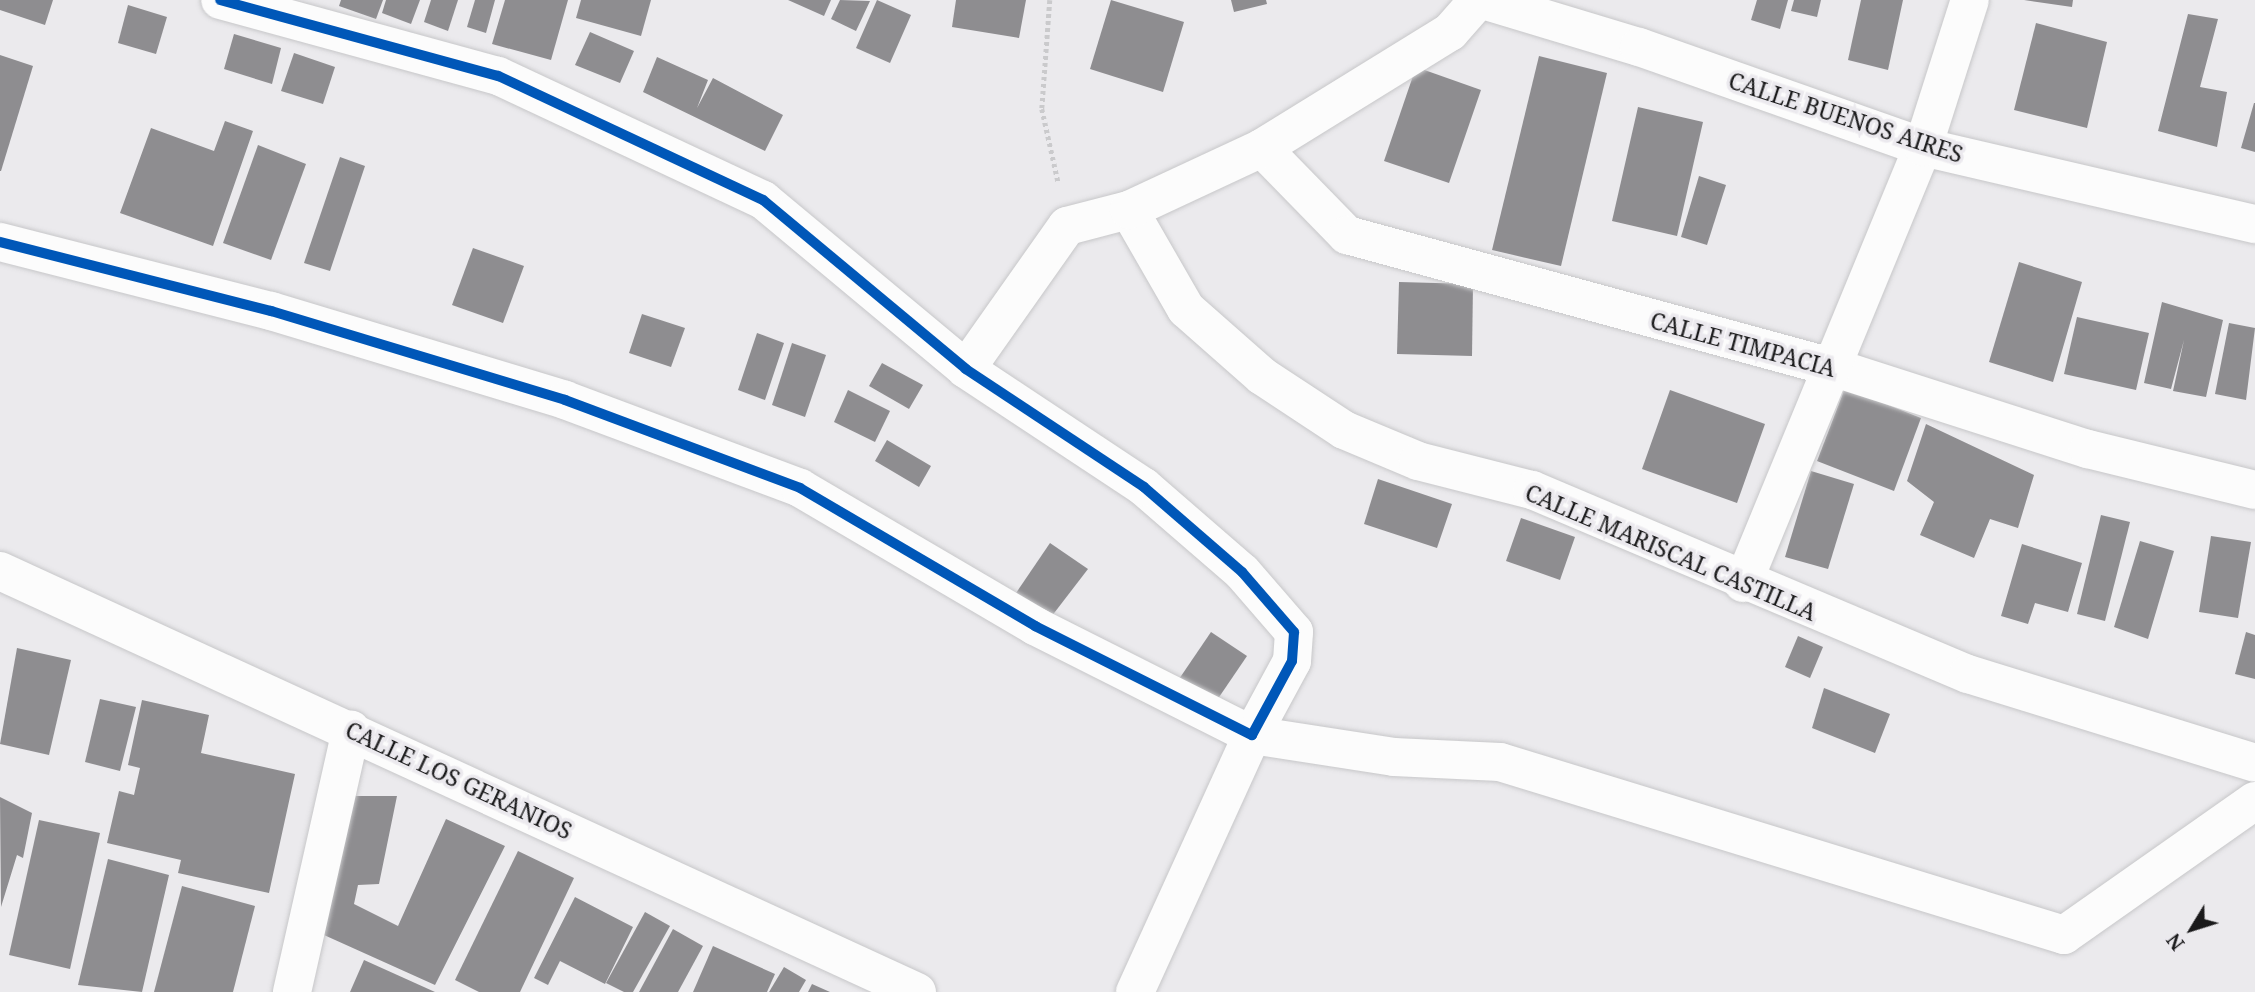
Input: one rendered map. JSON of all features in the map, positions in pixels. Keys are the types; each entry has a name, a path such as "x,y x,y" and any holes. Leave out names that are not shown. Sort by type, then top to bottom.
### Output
{"street":[{"path":"220,0 498,76 764,200 966,369 1144,487 1242,572 1294,632 1292,661 1252,735 1135,992"},
{"path":"966,369 1067,226 1129,210 1262,148 1450,32 1481,0"},
{"name":"CALLE BUENOS AIRES","path":"1481,0 1639,47 1923,147 2255,224"},
{"path":"1743,583 1835,368 1923,147 1969,0"},
{"name":"CALLE TIMPACIA","path":"1262,148 1347,235 1835,368 2088,449 2255,489"},
{"name":"CALLE MARISCAL CASTILLA","path":"1129,210 1186,309 1262,376 1345,430 1418,461 1532,490 1743,583 1968,674 2255,763"},
{"path":"0,242 271,311 565,400 800,488 1035,626 1252,735 1394,757 1500,762 1733,829 2064,935 2255,801"},
{"name":"CALLE LOS GERANIOS","path":"0,570 918,992"},
{"path":"292,992 352,730"}],"path":[{"path":"1050,0 1042,109 1067,226"}],"building":[{"path":"0,0 53,0 45,25 0,10"},
{"path":"341,0 383,0 376,19 339,6"},
{"path":"386,0 420,0 411,24 382,13"},
{"path":"431,0 458,0 448,31 424,22"},
{"path":"475,0 495,0 486,33 467,27"},
{"path":"505,0 568,0 551,60 492,44"},
{"path":"581,0 651,0 641,36 576,18"},
{"path":"788,0 831,0 824,16"},
{"path":"840,0 870,1 856,31 831,19"},
{"path":"877,0 911,15 890,63 856,48"},
{"path":"956,0 1026,0 1019,38 952,27"},
{"path":"1111,0 1184,22 1163,92 1090,69"},
{"path":"1231,0 1266,0 1267,4 1234,12"},
{"path":"1757,0 1788,0 1780,29 1751,20"},
{"path":"1794,0 1821,0 1817,17 1791,11"},
{"path":"1861,0 1903,0 1888,70 1848,60"},
{"path":"2024,0 2073,0 2072,7"},
{"path":"128,5 167,17 156,54 118,43"},
{"path":"2188,14 2218,19 2200,87 2227,92 2217,147 2158,131"},
{"path":"2036,23 2107,42 2087,128 2014,110"},
{"path":"590,32 634,51 620,83 575,65"},
{"path":"234,34 281,48 272,84 224,69"},
{"path":"294,53 335,67 323,104 281,91"},
{"path":"0,55 33,66 1,171 0,171"},
{"path":"1539,56 1607,73 1561,266 1492,250"},
{"path":"657,57 708,80 697,108 713,78 783,115 765,151 643,92"},
{"path":"1416,67 1481,90 1449,183 1384,161"},
{"path":"2255,103 2255,152 2241,148"},
{"path":"1638,107 1703,122 1677,236 1612,221"},
{"path":"225,121 253,131 213,246 120,213 151,128 214,151"},
{"path":"258,145 306,164 271,260 223,243"},
{"path":"340,157 365,166 330,271 304,263"},
{"path":"1699,176 1726,185 1707,245 1681,237"},
{"path":"473,248 524,266 503,323 452,305"},
{"path":"2019,262 2082,282 2053,382 1989,362"},
{"path":"1399,282 1473,284 1472,356 1397,354"},
{"path":"2162,302 2223,320 2206,397 2173,391 2184,340 2171,389 2144,383"},
{"path":"642,314 685,328 671,367 629,353"},
{"path":"2077,317 2149,333 2136,390 2064,374"},
{"path":"2229,323 2255,328 2246,400 2215,394"},
{"path":"757,333 784,343 765,400 738,390"},
{"path":"792,343 826,355 805,417 772,405"},
{"path":"882,363 923,385 909,409 869,386"},
{"path":"1845,388 1921,418 1894,491 1817,461"},
{"path":"848,390 890,411 875,442 834,422"},
{"path":"1670,390 1765,424 1737,503 1642,469"},
{"path":"1926,424 2034,475 2018,528 1990,519 1974,558 1920,535 1934,502 1907,481"},
{"path":"887,440 931,466 919,487 875,461"},
{"path":"1811,471 1854,484 1828,569 1785,557"},
{"path":"1378,479 1452,504 1437,548 1364,524"},
{"path":"2101,515 2130,522 2105,621 2077,614"},
{"path":"1521,518 1575,537 1560,580 1506,561"},
{"path":"2211,536 2251,542 2238,618 2199,612"},
{"path":"2140,541 2174,551 2148,639 2114,627"},
{"path":"1050,543 1088,569 1048,621 1012,599"},
{"path":"2022,544 2082,563 2068,612 2035,603 2028,624 2001,616"},
{"path":"1211,632 1247,656 1213,706 1177,682"},
{"path":"2246,632 2255,635 2255,679 2235,674"},
{"path":"1798,636 1823,647 1810,678 1785,667"},
{"path":"17,648 71,660 49,755 0,744"},
{"path":"1824,688 1890,714 1875,753 1812,728"},
{"path":"100,699 136,707 120,771 85,762"},
{"path":"142,700 209,715 201,753 295,774 269,893 178,873 181,860 107,843 119,791 134,795 140,768 128,765"},
{"path":"354,796 397,796 379,884 358,885 354,904 398,926 446,819 505,846 435,985 324,935"},
{"path":"0,797 32,813 23,858 17,855 1,907"},
{"path":"39,820 100,833 70,969 9,955"},
{"path":"518,851 574,878 520,992 479,992 455,980"},
{"path":"108,859 169,875 142,992 78,985"},
{"path":"182,886 255,906 233,992 154,992"},
{"path":"575,897 633,927 605,984 560,961 548,985 534,978"},
{"path":"645,912 670,926 633,992 624,992 606,983"},
{"path":"673,929 703,946 678,992 639,992"},
{"path":"713,946 775,974 767,992 693,992"},
{"path":"364,960 435,992 350,992"},
{"path":"784,967 806,980 799,992 769,992"},
{"path":"812,984 830,992 808,992"}],"cycle path":[{"path":"0,242 271,311 565,400 800,488 1035,626 1252,735 1292,661 1294,632 1242,572 1144,487 966,369 763,200 498,76 220,0"}]}
